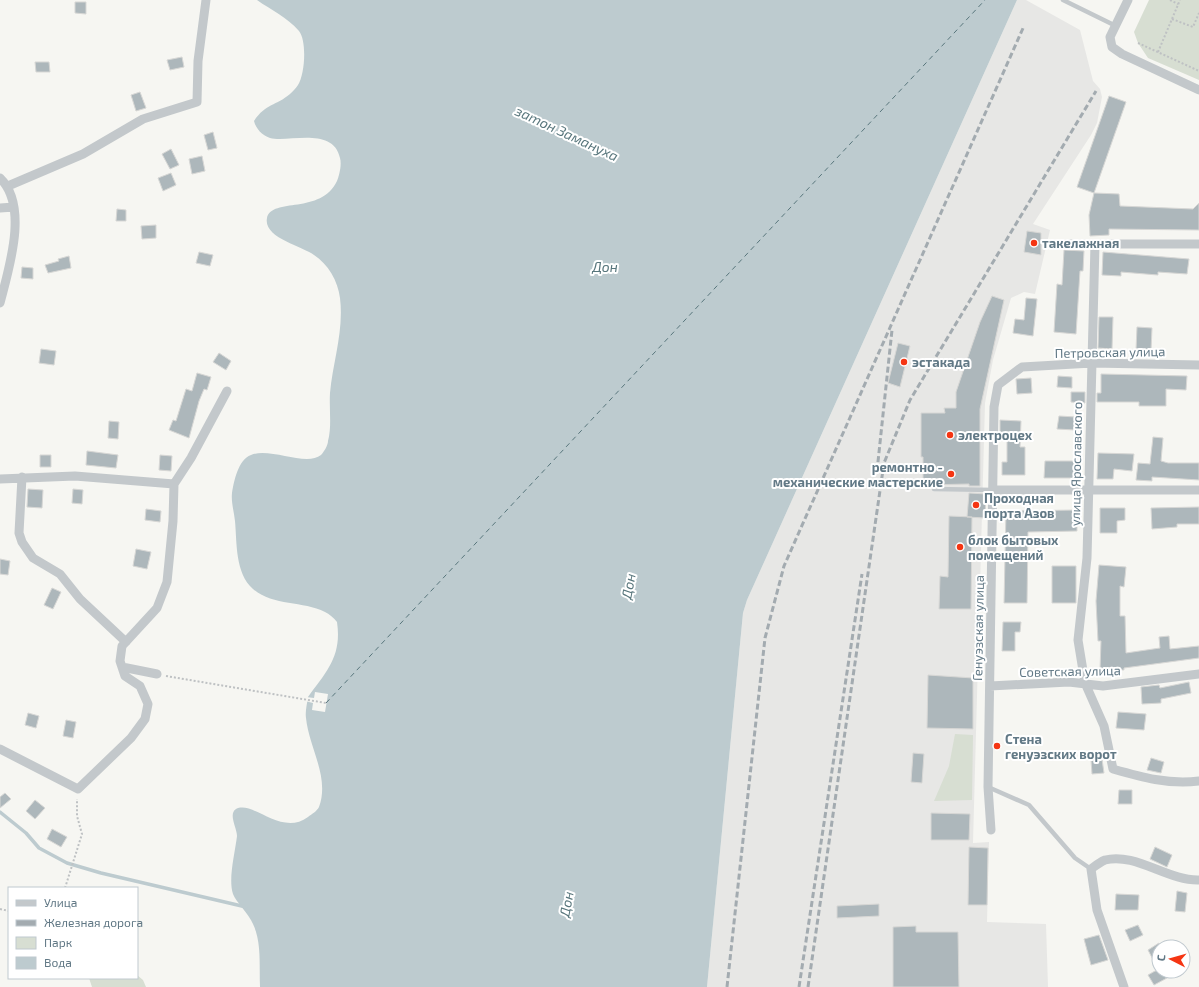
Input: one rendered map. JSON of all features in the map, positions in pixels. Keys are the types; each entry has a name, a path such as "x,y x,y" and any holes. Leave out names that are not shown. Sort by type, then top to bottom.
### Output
{"street":[{"path":"8,186 83,154 143,119 197,102 198,61 206,0"},
{"path":"1128,0 1110,37 1112,46 1122,54 1199,90"},
{"path":"0,178 8,186 14,207 14,248 0,303"},
{"path":"0,208 14,207"},
{"path":"1066,244 1199,244"},
{"name":"улица Ярославского","path":"1095,244 1087,558 1078,640 1085,683 1104,726 1113,769 1154,780 1188,782 1199,781"},
{"name":"Петровская улица","path":"1022,367 1092,363 1199,364"},
{"name":"Генуэзская улица","path":"991,830 988,788 994,490 994,407 998,385 1022,367"},
{"path":"0,749 78,789 132,738 145,719 148,704 140,686 125,676 120,661 122,646 157,608 167,582 172,529 174,484 191,458 227,391"},
{"path":"0,479 75,476 174,484"},
{"path":"22,478 19,533 22,542 33,558 60,574 80,599 126,642"},
{"path":"994,490 1199,490"},
{"path":"122,667 157,674"},
{"name":"Советская улица","path":"990,686 1085,683 1102,686 1199,674"},
{"path":"1124,987 1097,910 1091,869 1103,861 1120,858 1176,877 1199,880"}],"lane":[{"path":"1063,0 1116,26"},
{"path":"934,489 994,490"},
{"path":"988,788 1029,805 1075,858 1091,869"}],"path":[{"path":"1170,0 1178,4"},
{"path":"1158,52 1180,0"},
{"path":"1172,19 1193,27 1199,14"},
{"path":"1138,42 1199,71"},
{"path":"157,674 326,703"},
{"path":"65,887 82,834 77,816 78,789"}],"shaded area":[{"path":"1017,0 1026,0 1080,30 1093,81 1100,89 1102,97 1097,123 1091,135 1033,224 1050,230 1035,294 1024,292 1011,298 993,360 985,403 973,843 989,842 987,922 1046,924 1048,987 707,987 743,613 747,600"}],"green space":[{"path":"1149,0 1199,0 1199,80 1148,58 1138,43 1134,32"},
{"path":"955,734 973,735 972,800 934,801 949,766"},
{"path":"138,976 143,980 146,987 92,987 89,979 138,979"}],"water":[{"name":"Дон","path":"257,0 1017,0 747,600 743,613 707,987 260,987 260,955 256,931 251,920 233,894 232,888 231,881 237,836 233,814 236,809 251,809 278,821 288,823 298,822 308,817 319,807 322,796 321,774 308,729 306,711 308,697 332,662 335,654 338,634 337,622 327,613 307,606 269,598 253,589 247,582 243,575 238,557 232,493 237,471 243,461 251,455 268,453 306,459 314,458 321,455 327,444 330,429 331,381 341,322 339,292 335,279 324,263 314,255 284,241 277,236 267,225 267,218 271,212 278,208 309,202 320,198 330,191 337,181 341,164 336,148 329,142 309,138 270,138 264,135 256,127 254,121 258,115 285,98 298,85 304,66 303,42 299,31 284,18"}],"pier":[{"path":"315,692 328,694 325,712 312,710 313,703 305,701 306,697 314,698"}],"building":[{"path":"75,2 86,2 86,14 75,13"},
{"path":"182,57 184,67 170,70 167,60"},
{"path":"35,62 49,62 50,72 36,72"},
{"path":"140,92 146,108 136,111 131,95"},
{"path":"1109,96 1126,102 1094,193 1077,187"},
{"path":"213,132 217,148 208,150 204,135"},
{"path":"171,149 179,165 170,169 162,154"},
{"path":"202,156 205,171 192,174 189,159"},
{"path":"171,173 176,185 163,191 158,178"},
{"path":"1094,193 1119,194 1120,206 1193,209 1199,203 1199,230 1109,229 1109,235 1090,236 1089,215"},
{"path":"117,209 126,210 126,221 116,221"},
{"path":"156,225 156,238 142,239 141,226"},
{"name":"такелажная","path":"1027,231 1041,233 1041,255 1024,252"},
{"path":"1064,250 1084,251 1083,271 1080,271 1076,334 1054,332 1057,284 1062,285"},
{"path":"199,252 213,255 210,266 196,263"},
{"path":"1103,252 1189,259 1187,274 1158,272 1158,275 1121,272 1121,276 1102,275"},
{"path":"69,256 71,268 48,273 45,265"},
{"path":"22,267 33,268 33,279 21,278"},
{"path":"992,296 1004,300 980,409 980,486 969,486 969,484 923,485 923,457 921,457 921,413 945,413 944,408 956,408 956,392 980,322"},
{"path":"1026,298 1037,299 1033,336 1013,333 1015,319 1024,320"},
{"path":"1099,317 1113,317 1112,349 1098,348"},
{"path":"1137,327 1152,328 1151,351 1136,350"},
{"path":"898,343 910,346 900,387 888,383"},
{"path":"41,349 56,351 54,365 39,363"},
{"path":"219,353 231,361 226,370 213,362"},
{"path":"197,373 211,377 207,390 204,389 199,401 189,438 169,430 173,420 176,421 186,389 192,391"},
{"path":"1101,374 1187,376 1186,390 1166,389 1166,406 1139,406 1139,402 1097,402 1097,393 1101,393"},
{"path":"1058,376 1072,377 1072,388 1057,387"},
{"path":"1031,378 1032,393 1017,394 1016,379"},
{"path":"1071,392 1085,392 1085,403 1071,402"},
{"path":"1059,416 1076,417 1075,430 1057,429"},
{"path":"1000,420 1021,421 1020,447 1025,447 1025,475 1002,475 1002,462 1007,462 1007,438 1000,438"},
{"path":"109,421 119,422 118,439 108,438"},
{"path":"1153,437 1163,438 1161,461 1168,463 1199,463 1199,480 1152,477 1152,481 1136,480 1138,463 1150,464"},
{"path":"87,451 118,455 116,468 86,465"},
{"path":"1098,453 1134,454 1132,471 1114,469 1113,479 1097,479"},
{"path":"40,455 51,455 51,467 40,467"},
{"path":"160,455 172,456 171,471 159,470"},
{"path":"1045,461 1075,461 1075,478 1044,478"},
{"path":"28,489 43,490 42,508 27,507"},
{"path":"73,489 83,490 82,504 72,503"},
{"path":"969,493 986,494 985,518 967,517"},
{"path":"1199,507 1199,524 1177,524 1177,527 1152,529 1151,508"},
{"path":"1100,508 1125,508 1125,520 1117,521 1117,533 1100,533"},
{"path":"146,509 161,511 160,522 145,520"},
{"path":"1077,510 1077,531 1028,532 1027,603 1004,603 1006,511"},
{"name":"блок бытовых помещений","path":"949,516 972,517 971,609 939,609 940,576 948,577"},
{"path":"136,549 151,552 147,569 133,566"},
{"path":"0,559 10,561 8,575 0,574"},
{"path":"1099,565 1126,567 1124,587 1120,586 1120,616 1125,616 1126,653 1160,648 1159,637 1169,636 1170,649 1199,646 1199,658 1124,668 1124,670 1100,670 1101,641 1098,641 1096,601"},
{"path":"1052,566 1076,566 1076,603 1052,603"},
{"path":"52,588 61,592 53,609 44,605"},
{"path":"1003,622 1021,622 1020,632 1015,632 1015,651 1002,651"},
{"path":"928,675 973,678 973,729 927,728"},
{"path":"1189,682 1191,693 1161,699 1161,703 1142,704 1141,687 1159,685 1160,688"},
{"path":"1118,712 1146,714 1144,730 1116,728"},
{"path":"28,713 39,716 36,728 25,725"},
{"path":"66,720 76,722 73,738 63,736"},
{"path":"913,753 924,754 922,783 911,782"},
{"path":"1151,758 1164,762 1161,773 1147,770"},
{"path":"1102,759 1104,773 1092,774 1091,760"},
{"path":"1119,790 1132,790 1132,804 1118,804"},
{"path":"5,793 11,799 0,808 0,797"},
{"path":"35,800 45,808 35,819 26,811"},
{"path":"931,813 970,814 969,840 931,840"},
{"path":"52,829 67,837 61,847 47,839"},
{"path":"969,847 988,848 987,905 968,905"},
{"path":"1155,847 1172,855 1167,867 1150,859"},
{"path":"1177,891 1187,893 1185,912 1175,911"},
{"path":"1116,894 1139,895 1138,910 1115,910"},
{"path":"879,904 879,916 837,918 837,906"},
{"path":"1138,925 1143,935 1130,941 1125,930"},
{"path":"916,926 916,932 958,932 959,987 893,987 893,927"},
{"path":"1099,935 1108,960 1091,965 1084,939"},
{"path":"1151,948 1151,956 1148,950"},
{"path":"1151,973 1151,979 1165,979 1154,985 1148,975"}],"waterway":[{"path":"0,812 26,833 39,848 67,863 101,873 246,907"}],"ferry route":[{"path":"326,703 985,0"}],"railway":[{"path":"727,987 765,638 784,566 1024,26"},
{"path":"808,987 884,463 910,400 1096,91"},
{"path":"877,471 892,330"},
{"path":"799,987 862,574"}],"place":[{"name":"такелажная","path":"1034,243"},
{"name":"эстакада","path":"904,362"},
{"name":"электроцех","path":"950,435"},
{"name":"ремонтно - механические мастерские","path":"951,474"},
{"name":"Проходная порта Азов","path":"976,505"},
{"name":"блок бытовых помещений","path":"960,547"},
{"name":"Стена генуэзских ворот","path":"997,746"}],"water label":[{"name":"затон Замануха","path":"567,133"}]}
